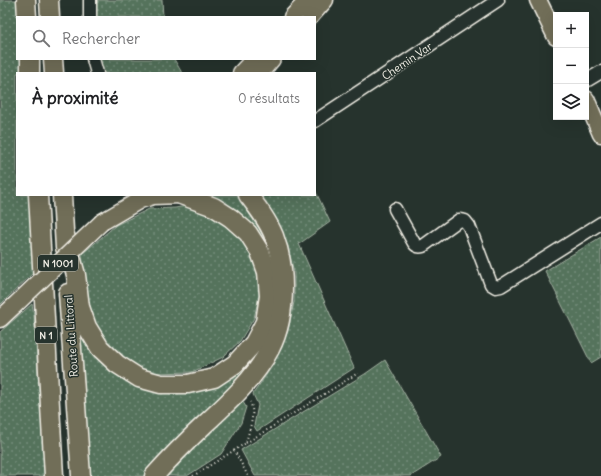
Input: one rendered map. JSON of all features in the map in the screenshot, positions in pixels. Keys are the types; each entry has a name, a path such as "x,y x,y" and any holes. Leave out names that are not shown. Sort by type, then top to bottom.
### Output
{"highway":[{"path":"26,0 27,16"},
{"path":"49,0 50,16"},
{"path":"30,60 30,72"},
{"path":"53,60 54,72"},
{"name":"N 1","path":"38,196 54,476"},
{"name":"Route du Littoral","path":"62,196 81,476"},
{"path":"65,236 76,275 82,314 87,328 100,348 117,364 139,378 161,384 188,384 214,378 235,364 254,343 265,322 269,296 267,272 260,252 248,233 232,218 214,207 184,196"},
{"path":"154,476 170,458 225,405 258,368 270,348 280,324 283,298 283,276 280,258 274,236 266,220 249,196"}],"main road":[{"path":"293,16 308,0"},
{"path":"311,16 325,0"},
{"path":"538,0 553,30"},
{"path":"242,72 253,60"},
{"path":"261,72 271,60"},
{"path":"589,106 601,134"},
{"name":"N 1001","path":"0,319 102,222 125,196"},
{"name":"N 1001","path":"102,222 140,200 153,196"}],"street":[{"path":"90,0 90,16"},
{"name":"Chemin Var","path":"316,120 498,0"},
{"path":"93,60 97,72"},
{"path":"589,79 601,72"},
{"path":"395,209 415,245 420,246 423,246 459,220 465,221 469,226 491,284 496,287 502,286 601,223"}],"path":[{"path":"193,476 358,373"},
{"path":"243,386 252,406 253,413 246,443"},
{"path":"234,450 248,476"}],"green space":[{"path":"0,0 17,0 18,16 16,16 16,60 21,60 22,72 16,72 16,196 30,196 35,271 0,305"},
{"path":"92,0 162,0 163,16 93,16"},
{"path":"96,60 175,60 181,72 96,72"},
{"path":"316,192 330,222 299,244 354,368 257,431 254,426 258,405 253,394 273,365 288,331 294,302 294,273 288,246 274,217 260,196 316,196"},
{"path":"209,196 245,196 269,237 275,312 253,366 147,476 87,476 80,334 159,389 247,360 271,266 207,198"},
{"path":"193,205 211,213 245,239 255,260 260,292 254,318 240,341 223,357 192,372 155,373 134,366 113,352 97,331 89,308 82,254 116,225 149,209 175,208"},
{"path":"601,237 601,357 591,363 545,271"},
{"path":"32,304 45,476 0,476 0,332"},
{"path":"385,360 441,457 411,476 255,476 241,450 365,374"},
{"path":"243,402 246,407 241,423 221,454 187,476 165,476 167,472"}]}
